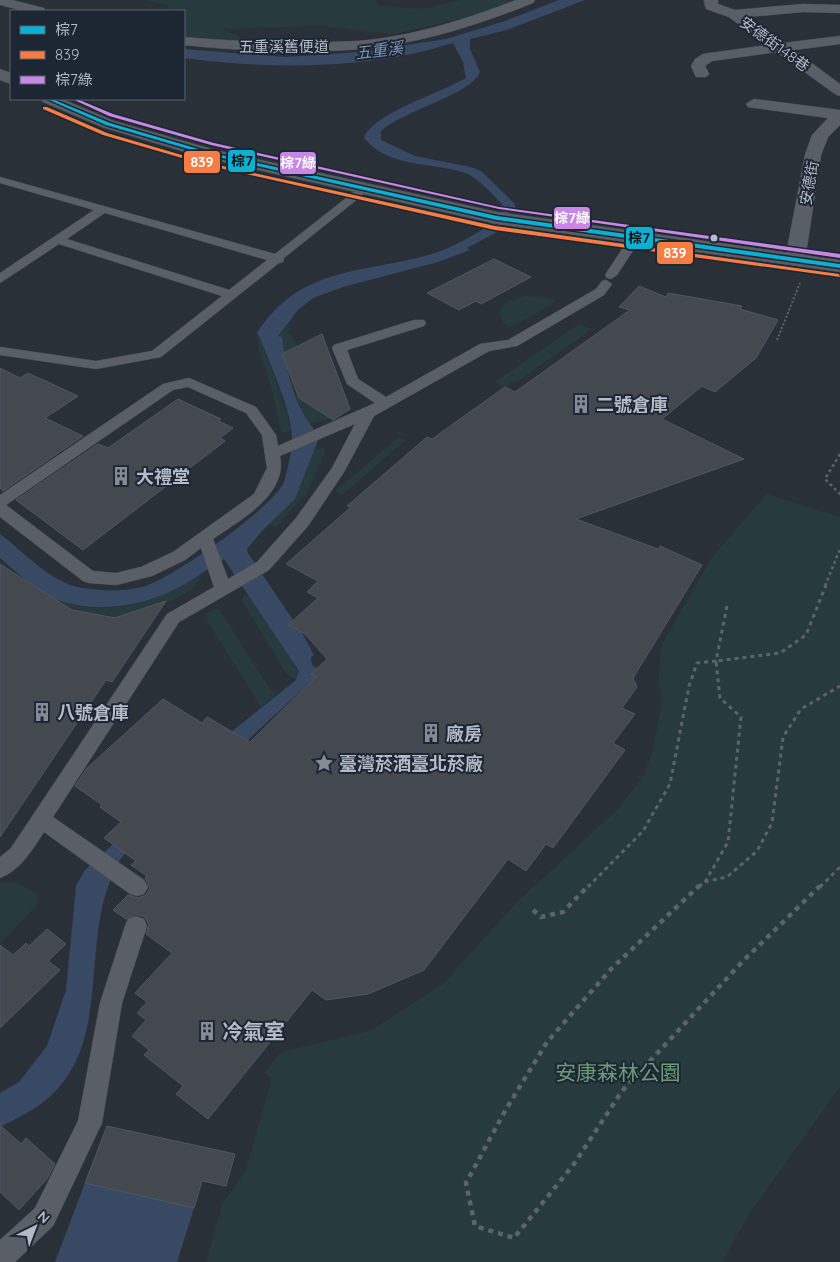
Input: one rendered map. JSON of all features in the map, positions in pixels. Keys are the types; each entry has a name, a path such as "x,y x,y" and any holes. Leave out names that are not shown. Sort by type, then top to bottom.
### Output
{"main road":[{"path":"51,100 108,124 211,154 497,218 840,266"}],"street":[{"name":"五重溪舊便道","path":"185,41 250,47 360,45 407,37 483,18 528,0"},
{"name":"安德街148巷","path":"711,0 711,6 734,14 840,91"},
{"path":"0,1 35,10"},
{"path":"734,14 803,8 840,9"},
{"path":"701,74 698,66 708,57 780,46 840,40"},
{"path":"754,104 840,116"},
{"name":"安德街","path":"802,261 814,155 820,135 840,116"}],"lane":[{"path":"0,180 279,259"},
{"path":"0,351 96,365 156,354 279,259 364,189"},
{"path":"0,279 103,209"},
{"path":"279,451 368,413 485,347 512,343 600,292 636,237"},
{"path":"58,240 233,295"},
{"path":"385,403 352,381 339,348 419,323"},
{"path":"0,502 168,386 189,382 251,410 279,451 276,468 260,497 206,541 146,572 116,579 89,576 0,509"},
{"path":"0,869 18,854 173,618 263,566 302,522 339,469 368,413"},
{"path":"206,541 216,570 228,586"},
{"path":"41,818 137,886"},
{"path":"0,1258 44,1217 90,1123 111,1003 136,926"}],"path":[{"path":"776,340 802,261"},
{"path":"840,454 824,479 840,494"},
{"path":"533,910 541,916 563,912 643,830 670,784 689,686 697,663 780,653 806,635 840,549"},
{"path":"727,606 716,661 720,698 741,717 728,842 704,882 611,969 547,1042 505,1111 466,1183 475,1226 514,1238 574,1164 622,1091 743,961 840,867"},
{"path":"704,882 727,877 757,851 772,823 783,737 801,709 840,686"}],"green space":[{"path":"145,0 375,0 378,6 423,9 460,0 515,0 476,15 394,34 320,26 223,29 247,41 185,36 185,10 170,10 167,5"},
{"path":"526,296 548,298 557,301 510,328 503,323 499,311 508,301"},
{"path":"293,317 287,331 296,342 306,368 288,371 296,394 310,392 330,418 309,424 293,392 278,337"},
{"path":"579,324 592,329 517,382 514,381 505,387 495,382"},
{"path":"257,333 261,339 288,417 291,430 283,433 272,389 259,349"},
{"path":"399,437 406,440 342,495 335,491"},
{"path":"322,447 326,449 307,493 276,527 269,523 295,499 315,450"},
{"name":"安康森林公園","path":"767,494 840,517 840,1087 751,1211 722,1262 206,1262 223,1202 246,1170 272,1078 265,1073 281,1052 370,1031 443,984 518,901 619,808 644,775 653,750 663,695 658,686 662,644 712,557"},
{"path":"200,574 201,580 192,589 174,600 115,618 49,606 54,599 76,606 99,608 130,604 174,589"},
{"path":"249,595 299,671 296,680 286,673 241,599"},
{"path":"213,609 219,609 270,689 277,694 261,707 206,619 207,613"},
{"path":"0,883 17,883 37,894 39,903 0,943"}],"water":[{"name":"五重溪","path":"559,0 585,0 507,30 470,39 470,49 480,72 474,80 451,95 391,124 381,131 381,140 415,156 471,167 481,171 514,203 516,210 500,208 502,204 484,185 468,174 385,155 364,138 380,120 409,104 466,78 463,62 453,43 417,53 384,59 327,64 241,64 185,58 185,49 285,57 361,52 446,39 505,21"},
{"path":"487,227 501,230 467,248 470,250 438,262 343,287 313,298 298,310 278,336 282,337 289,377 298,402 311,425 320,436 295,499 262,531 247,549 293,620 288,625 302,633 314,655 311,657 312,665 317,668 312,674 316,677 237,750 225,737 296,680 299,671 224,559 170,592 138,603 105,607 71,604 48,596 0,558 0,534 38,566 59,580 82,588 127,590 156,582 196,558 242,525 276,494 284,482 292,447 291,426 280,388 257,333 274,311 293,295 314,283 358,270 439,252"},
{"path":"113,844 126,853 115,868 102,907 97,936 88,1025 80,1052 67,1078 46,1100 0,1127 0,1093 19,1082 47,1046 66,990 76,886 85,870"},
{"path":"85,1183 194,1208 177,1262 55,1262"}],"building":[{"path":"494,259 531,277 481,304 476,301 459,310 427,293"},
{"name":"廠房","path":"639,286 666,297 668,293 742,306 740,309 778,320 756,358 715,392 702,386 662,419 744,459 576,519 658,549 660,546 702,565 633,678 637,687 622,708 635,714 613,743 625,750 553,848 546,844 526,871 508,859 424,970 368,994 326,1000 312,990 208,1119 176,1094 183,1086 144,1055 149,1050 132,1036 146,1020 137,1013 147,1002 135,993 172,953 146,934 149,925 145,917 135,914 126,919 113,910 128,895 138,898 146,895 150,888 145,878 147,876 131,865 136,861 104,838 121,822 100,807 102,805 75,786 87,768 163,699 202,723 207,717 250,742 316,677 311,674 327,659 305,634 288,625 318,598 307,592 318,581 286,564 351,507 347,506 427,437 432,439 505,387 515,392 630,310 619,307"},
{"path":"322,334 350,409 333,420 299,398 282,354"},
{"path":"0,368 20,378 28,373 78,396 45,418 83,436 3,491 0,488"},
{"name":"大禮堂","path":"178,399 221,419 219,421 233,428 220,438 225,441 83,550 16,500 98,444 108,448"},
{"name":"八號倉庫","path":"0,564 72,610 115,618 166,601 112,682 106,680 0,837"},
{"path":"47,929 66,944 48,961 60,970 0,1028 0,945 13,955 26,943 29,946"},
{"path":"0,1125 21,1144 26,1138 55,1164 47,1179 19,1210 0,1192"},
{"path":"107,1126 235,1154 226,1186 202,1181 194,1208 85,1183"}],"waterway":[{"path":"480,236 513,206 507,200"}],"transit line":[{"name":"棕7","path":"51,100 108,124 211,154 497,218 840,266"},
{"name":"棕7綠","path":"76,100 111,115 213,144 499,208 840,256"},
{"name":"839","path":"45,108 105,134 208,164 495,228 839,276"}],"place":[{"name":"二號倉庫","path":"581,404"},
{"name":"大禮堂","path":"121,476"},
{"name":"八號倉庫","path":"42,712"},
{"name":"廠房","path":"431,733"},
{"name":"臺灣菸酒臺北菸廠","path":"324,763"},
{"name":"冷氣室","path":"207,1031"}]}
